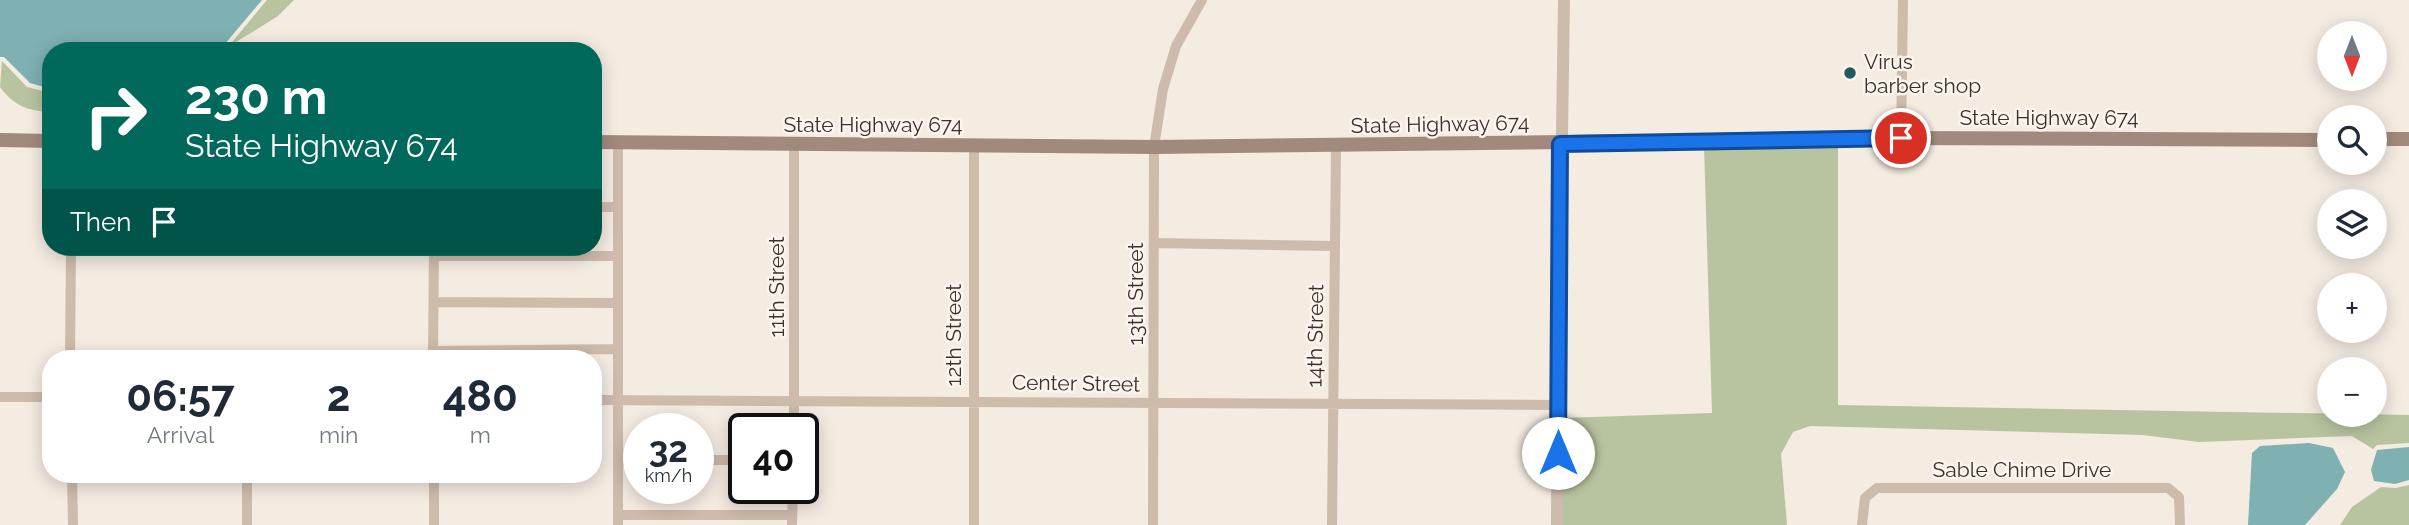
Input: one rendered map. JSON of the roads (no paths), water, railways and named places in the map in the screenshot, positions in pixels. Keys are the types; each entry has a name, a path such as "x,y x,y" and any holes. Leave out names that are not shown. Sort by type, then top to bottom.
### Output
{"main road":[{"name":"State Highway 674","path":"602,142 1336,147 1901,138 2317,139"},
{"path":"2387,139 2409,139"},
{"path":"0,140 42,141"}],"street":[{"name":"13th Street","path":"1153,525 1154,147 1163,89 1175,46 1202,0"},
{"path":"1558,525 1560,144 1564,0"},
{"path":"1901,138 1903,0"},
{"path":"618,142 618,520 792,520"},
{"name":"11th Street","path":"794,145 795,413"},
{"name":"12th Street","path":"974,146 974,525"},
{"name":"14th Street","path":"1332,525 1336,147"},
{"path":"602,206 618,206"},
{"path":"1154,243 1335,246"},
{"path":"70,350 71,256"},
{"path":"433,350 434,256"},
{"path":"602,256 618,256"},
{"path":"434,302 617,303"},
{"path":"586,350 617,349"},
{"path":"0,397 42,397"},
{"name":"Center Street","path":"602,400 1558,405"},
{"path":"618,461 623,461"},
{"path":"72,483 73,525"},
{"path":"247,483 247,525"},
{"path":"434,483 434,525"},
{"name":"Sable Chime Drive","path":"1862,525 1865,498 1877,488 2168,488 2179,497 2180,525"}],"water":[{"path":"0,0 262,0 227,42 42,42 42,86 30,83 4,57 0,57"},
{"path":"2309,443 2333,448 2345,472 2337,489 2305,525 2248,525 2252,453 2260,446"},
{"path":"2409,447 2409,480 2395,484 2374,481 2371,470 2377,450"}],"place":[{"name":"Virus barber shop","path":"1850,73"}]}
